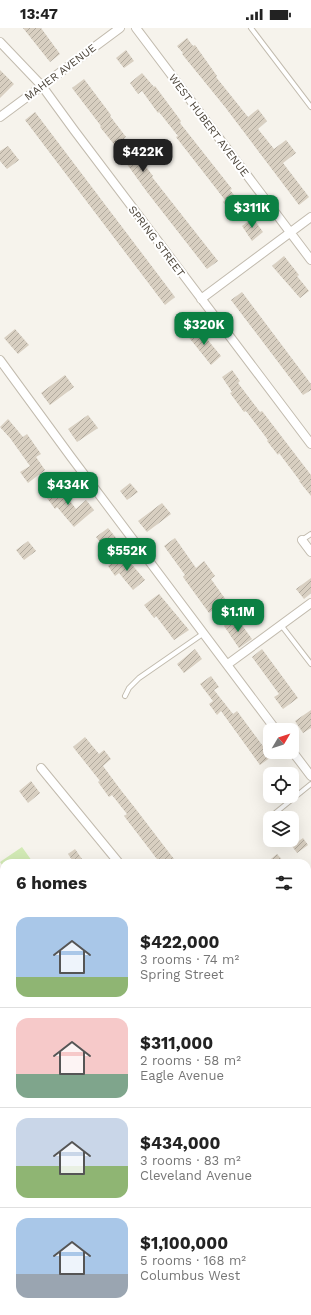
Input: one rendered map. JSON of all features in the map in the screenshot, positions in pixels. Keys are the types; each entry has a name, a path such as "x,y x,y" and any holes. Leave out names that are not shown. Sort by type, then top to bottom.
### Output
{"street":[{"name":"MAHER AVENUE","path":"0,117 120,28"},
{"name":"WEST HUBERT AVENUE","path":"136,28 311,260"},
{"name":"SPRING STREET","path":"0,42 42,86 311,444"},
{"path":"201,299 311,217"},
{"path":"0,360 271,723"},
{"path":"302,540 311,552"},
{"path":"228,664 311,603"},
{"path":"298,759 311,776"},
{"path":"41,768 116,859"}],"lane":[{"path":"251,28 311,107"},
{"path":"302,540 311,534"},
{"path":"281,625 311,664"},
{"path":"125,696 129,688 139,678 204,633"},
{"path":"278,811 311,784"}],"green space":[{"path":"22,847 31,859 4,859"}],"building":[{"path":"23,28 41,28 60,54 50,62"},
{"path":"187,38 193,46 195,45 217,76 216,77 248,117 258,109 267,121 258,129 274,149 286,140 296,153 283,163 309,197 299,205 225,107 182,54 183,53 177,46"},
{"path":"126,50 134,61 124,68 116,58"},
{"path":"0,70 14,84 0,98"},
{"path":"142,73 154,87 155,86 181,121 180,123 232,189 230,190 242,205 232,213 223,202 225,200 176,137 178,136 159,112 158,113 142,91 138,94 130,83"},
{"path":"84,79 111,115 110,116 126,137 124,138 153,176 152,177 218,261 207,269 147,192 116,149 117,148 72,88"},
{"path":"35,112 175,297 165,305 25,120"},
{"path":"8,146 19,160 7,169 0,161 0,151"},
{"path":"253,218 263,232 252,241 242,226"},
{"path":"284,256 309,291 300,298 272,266"},
{"path":"242,292 311,384 311,390 303,395 231,300"},
{"path":"197,327 221,356 211,365 187,335"},
{"path":"15,329 29,345 18,354 4,338"},
{"path":"232,370 240,381 238,383 260,412 262,411 311,475 311,496 279,453 278,455 267,441 268,440 246,411 244,412 230,393 232,392 222,377"},
{"path":"65,375 74,387 50,405 41,393"},
{"path":"88,415 98,428 77,442 68,429"},
{"path":"8,419 23,437 27,434 41,454 36,457 45,470 28,483 20,472 30,466 10,438 0,427"},
{"path":"130,483 138,492 127,500 120,491"},
{"path":"57,484 76,509 86,500 94,510 74,527 57,507 55,509 44,494"},
{"path":"162,503 171,514 147,532 138,521"},
{"path":"108,528 117,539 105,548 96,537"},
{"path":"175,538 196,568 204,561 215,576 211,579 226,600 209,613 183,577 185,575 164,546"},
{"path":"28,541 36,551 24,560 16,550"},
{"path":"123,554 145,580 133,590 119,573 115,576 108,566"},
{"path":"311,578 311,593 304,599 296,589"},
{"path":"159,594 189,630 174,640 156,616 154,618 144,605"},
{"path":"236,617 252,639 239,648 224,626"},
{"path":"195,649 202,659 184,673 177,664"},
{"path":"262,649 298,698 283,709 274,697 279,694 252,657"},
{"path":"211,676 219,687 214,690 233,714 237,711 263,746 263,759 268,759 260,765 221,711 217,715 209,704 213,701 200,684"},
{"path":"311,710 311,728 303,733 299,727 299,723 295,721"},
{"path":"85,737 99,754 104,750 111,759 103,766 174,859 157,859 124,816 127,814 112,795 109,797 98,782 100,781 73,747"},
{"path":"31,781 40,793 28,803 19,791"},
{"path":"303,838 308,845 297,853 293,847 299,847 299,841"},
{"path":"75,849 82,859 71,859 68,854"},
{"path":"277,854 281,859 271,859"}]}
